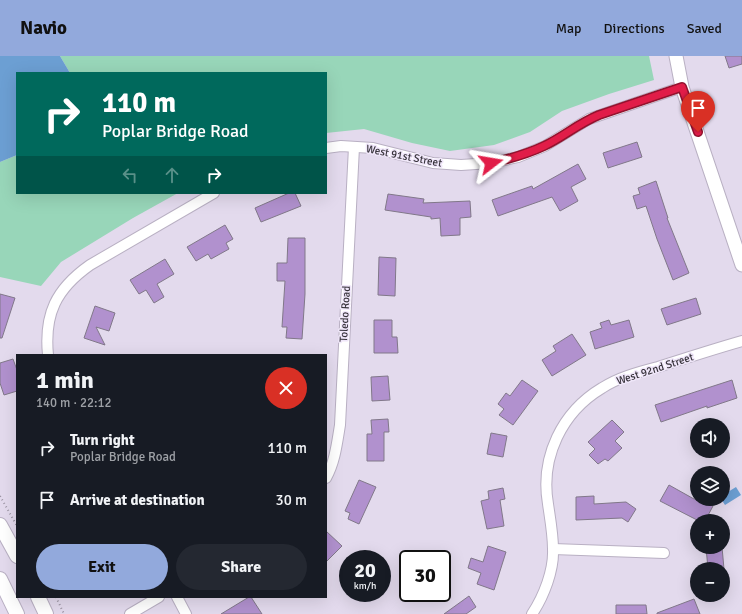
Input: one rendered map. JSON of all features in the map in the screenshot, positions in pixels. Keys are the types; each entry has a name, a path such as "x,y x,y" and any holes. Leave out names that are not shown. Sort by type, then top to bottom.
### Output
{"main road":[{"path":"0,526 16,554"},
{"path":"0,579 17,614"},
{"path":"38,598 46,614"}],"street":[{"path":"676,56 682,87 741,257"},
{"name":"West 91st Street","path":"327,148 341,146 373,148 433,163 461,165 491,163 518,157 545,146 596,117 682,87"},
{"name":"Toledo Road","path":"327,476 336,449 340,425 354,147"},
{"path":"48,354 47,340 49,320 55,303 63,288 75,275 212,194"},
{"name":"West 92nd Street","path":"532,614 539,604 547,583 553,560 553,549 545,489 548,464 555,441 567,419 583,401 602,387 625,377 742,341"},
{"path":"553,549 664,553"},
{"path":"130,614 157,598"},
{"path":"178,598 186,614"}],"path":[{"path":"0,496 16,524"},
{"path":"56,598 64,614"}],"green space":[{"path":"60,56 649,56 654,80 562,111 530,132 494,145 450,151 412,143 364,129 327,133 327,72 69,72"},
{"path":"16,155 16,194 176,194 133,218 61,262 41,286 0,277 0,162"}],"water":[{"path":"0,56 60,56 69,72 16,72 16,155 0,162"},
{"path":"736,487 741,495 730,502 730,491"}],"building":[{"path":"725,56 742,56 742,64 729,68"},
{"path":"637,142 642,157 608,168 603,153"},
{"path":"578,164 586,179 571,187 578,201 560,211 552,197 498,216 492,200 532,186 533,189"},
{"path":"656,181 667,218 689,273 673,280 646,206 637,209 633,196 640,194 638,188"},
{"path":"287,194 295,194 301,206 261,222 255,208"},
{"path":"388,194 424,199 423,203 470,201 471,217 460,218 460,235 441,236 440,218 431,219 431,217 385,210"},
{"path":"225,225 233,239 226,243 229,249 211,259 208,254 196,261 187,247"},
{"path":"288,238 305,238 305,294 302,339 286,338 287,327 282,327 285,281 277,281 277,263 287,263"},
{"path":"379,257 396,258 395,296 378,295"},
{"path":"165,259 174,274 157,284 164,297 154,303 146,290 139,294 130,280"},
{"path":"0,294 15,298 2,338 0,338"},
{"path":"696,298 701,314 667,325 661,309"},
{"path":"95,306 115,313 109,331 96,327 105,345 84,338"},
{"path":"374,320 392,320 392,337 397,337 398,353 374,353"},
{"path":"609,320 611,325 629,320 634,337 595,349 590,332 602,328 600,323"},
{"path":"572,334 586,355 552,376 542,360 556,351 553,346"},
{"path":"13,359 16,367 16,391 4,395 0,383 0,363"},
{"path":"388,376 390,400 372,401 371,377"},
{"path":"522,380 538,391 513,425 499,415 504,409 498,404 506,393 510,396"},
{"path":"732,380 737,398 707,408 707,406 661,422 655,405"},
{"path":"388,419 389,432 384,432 384,461 367,461 367,434 372,434 371,420"},
{"path":"612,420 624,432 615,441 622,448 608,461 605,459 598,464 589,455 595,449 588,442"},
{"path":"491,433 507,436 503,457 487,454"},
{"path":"359,480 376,487 359,524 348,519 350,513 345,511"},
{"path":"669,485 690,497 690,506 713,506 709,514 690,514 690,516 660,501"},
{"path":"503,488 505,499 500,500 504,526 487,529 481,501 489,499 488,491"},
{"path":"594,496 594,504 626,502 636,509 628,522 622,518 576,520 576,497"},
{"path":"327,532 342,546 327,561"},
{"path":"488,546 506,552 494,590 477,584 481,573 468,568 471,558 483,562"},
{"path":"707,554 723,554 723,562 707,562"},
{"path":"469,596 476,607 466,614 444,614"},
{"path":"247,598 252,598 262,614 221,614"},
{"path":"690,601 690,602 695,602 700,614 657,614"},
{"path":"616,605 646,605 647,614 616,614"}],"route":[{"path":"491,163 518,157 545,146 589,119 609,111 682,87 698,132"}]}
